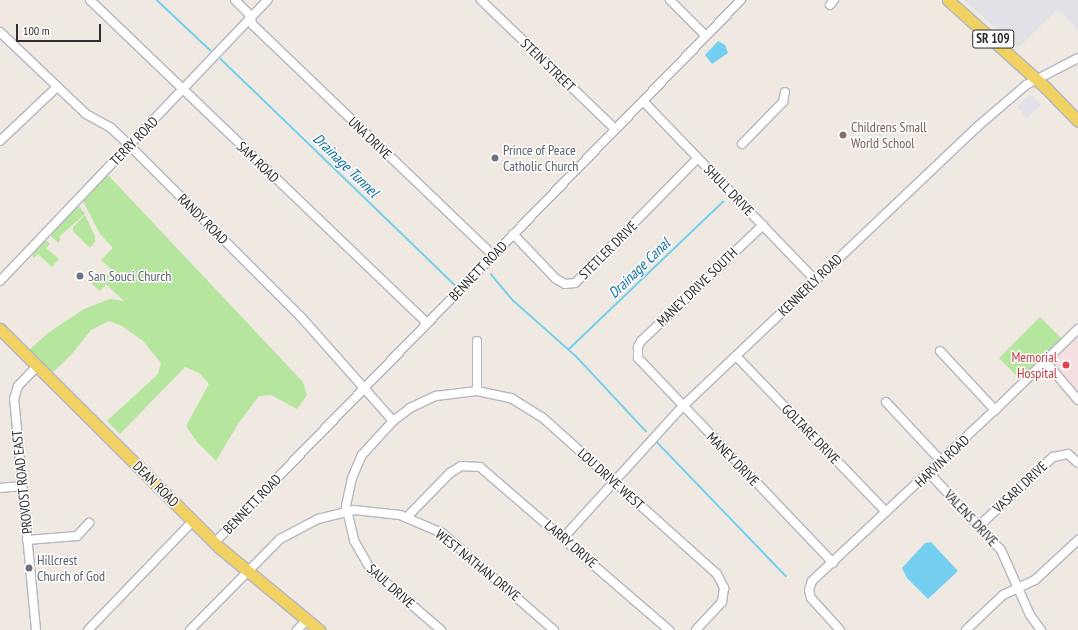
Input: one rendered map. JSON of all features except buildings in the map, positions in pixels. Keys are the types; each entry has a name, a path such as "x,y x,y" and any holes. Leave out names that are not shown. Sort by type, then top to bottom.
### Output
{"main road":[{"name":"SR 109","path":"948,0 1037,80 1078,121"},
{"name":"DEAN ROAD","path":"0,329 215,542 247,571 319,630"}],"street":[{"name":"SAM ROAD","path":"90,0 427,323"},
{"name":"UNA DRIVE","path":"235,0 251,18 253,25 493,255"},
{"name":"TERRY ROAD","path":"0,281 268,0"},
{"name":"STEIN STREET","path":"481,0 615,129"},
{"path":"670,0 706,36"},
{"name":"BENNETT ROAD","path":"215,542 741,0"},
{"name":"RANDY ROAD","path":"0,32 86,114 111,128 130,146 302,318 393,421"},
{"name":"KENNERLY ROAD","path":"564,537 682,407 1010,96 1078,58"},
{"path":"0,141 56,87"},
{"path":"742,144 783,102 785,92"},
{"name":"SHULL DRIVE","path":"643,101 816,280"},
{"name":"STETLER DRIVE","path":"513,234 556,279 565,284 576,283 698,158"},
{"name":"MANEY DRIVE SOUTH","path":"637,353 641,341 763,225"},
{"name":"HARVIN ROAD","path":"840,630 809,593 812,581 929,473 1078,329"},
{"path":"477,341 477,391"},
{"path":"940,350 995,410"},
{"name":"MANEY DRIVE","path":"637,353 641,364 832,563"},
{"name":"GOLTARE DRIVE","path":"736,356 886,512"},
{"path":"1045,361 1078,400"},
{"name":"PROVOST ROAD EAST","path":"36,630 14,395 18,386 37,366"},
{"name":"LOU DRIVE WEST","path":"346,510 351,484 360,460 393,421 410,408 436,396 477,391 505,397 530,408 615,482 722,580 724,594 718,609 696,630"},
{"path":"886,402 941,461"},
{"name":"VASARI DRIVE","path":"980,525 1053,457 1068,454 1078,463"},
{"name":"LARRY DRIVE","path":"407,518 450,473 469,465 487,471 669,630"},
{"name":"VALENS DRIVE","path":"929,473 980,525 1001,550 1030,615 1041,630"},
{"path":"0,488 22,486"},
{"name":"WEST NATHAN DRIVE","path":"190,630 247,571 291,532 318,519 346,510 366,510 407,518 423,523 451,540 554,630"},
{"name":"SAUL DRIVE","path":"346,510 358,551 371,570 441,630"},
{"path":"88,630 193,521"},
{"path":"28,540 76,536 89,523"},
{"path":"966,630 998,600 1018,587 1035,580 1078,540"},
{"path":"297,630 307,620"}],"shaded area":[{"path":"964,0 1078,0 1078,30 1058,9 1018,48"},
{"path":"1031,94 1041,105 1027,118 1017,107"},
{"name":"Memorial Hospital","path":"1078,335 1078,393 1053,364 1053,359"}],"green space":[{"path":"108,175 303,382 307,395 297,409 271,395 259,396 238,424 216,461 197,442 186,426 209,384 199,373 185,367 120,434 107,421 158,374 161,363 143,341 122,326 109,321 91,330 71,355 50,375 28,351 48,333 84,309 110,299 124,301 106,284 100,291 90,282 99,272 105,277 112,270 101,260 113,248 100,234 83,201"},
{"path":"78,205 85,214 59,237 61,239 58,243 51,236 51,232"},
{"path":"85,215 95,236 95,242 90,248 73,231 73,227"},
{"path":"45,240 50,244 46,248 59,259 52,267 38,254 34,258 32,255"},
{"path":"1040,317 1063,340 1022,381 999,358"}],"water":[{"path":"718,41 725,45 728,53 712,64 705,55"},
{"path":"931,542 958,571 928,599 907,578 902,568 925,543"}],"waterway":[{"name":"Drainage Canal","path":"157,0 210,50"},
{"name":"Drainage Tunnel","path":"221,59 456,286"},
{"name":"Drainage Canal","path":"569,349 723,202"},
{"name":"Drainage Canal","path":"491,274 514,301 576,356 646,431"},
{"name":"Drainage Canal","path":"657,442 786,576"}],"place":[{"name":"Childrens Small World School","path":"843,135"},
{"name":"Prince of Peace Catholic Church","path":"495,158"},
{"name":"San Souci Church","path":"80,276"},
{"name":"Memorial Hospital","path":"1066,365"},
{"name":"Hillcrest Church of God","path":"29,568"}]}
